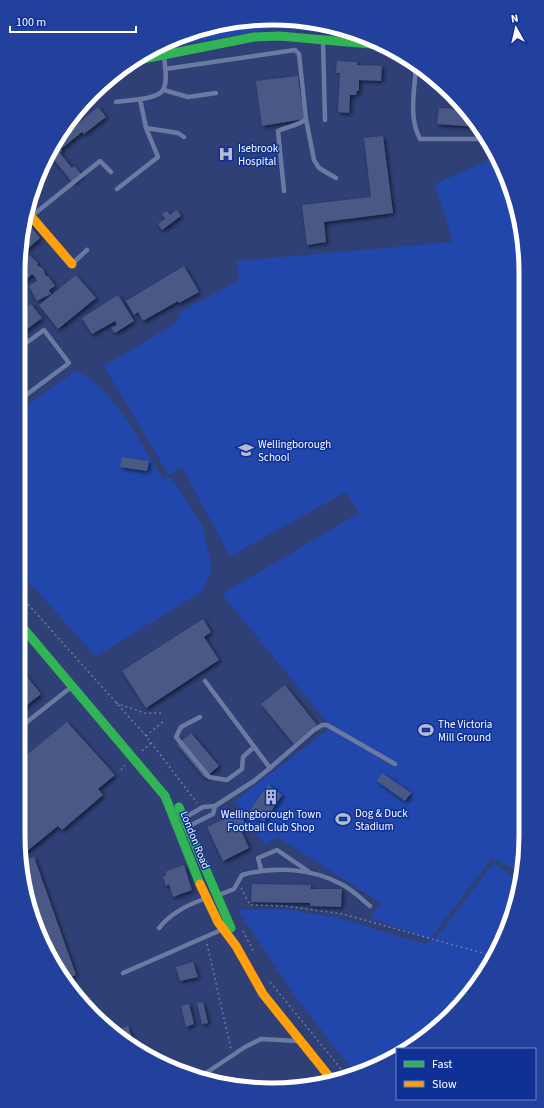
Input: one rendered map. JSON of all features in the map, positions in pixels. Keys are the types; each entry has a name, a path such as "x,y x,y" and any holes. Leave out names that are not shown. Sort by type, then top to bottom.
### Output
{"main road":[{"path":"150,57 254,37 279,36 364,43"},
{"path":"31,217 72,264"},
{"name":"London Road","path":"25,630 165,796 206,898 222,929 236,946 264,994 300,1042 329,1076"},
{"path":"165,796 175,801 187,821 230,924 236,946"}],"lane":[{"path":"323,40 325,120"},
{"path":"165,69 295,50 299,54 306,119 314,160 319,168 336,178"},
{"path":"116,102 158,96 164,90 164,54"},
{"path":"416,72 413,115 415,130 420,139 480,140"},
{"path":"164,90 188,97 216,93"},
{"path":"117,189 158,158 146,128 140,99"},
{"path":"284,191 278,131 287,126 300,124 306,119"},
{"path":"146,128 178,133 184,137"},
{"path":"32,214 100,162 110,172"},
{"path":"72,264 87,250"},
{"path":"25,344 44,330 69,363 25,396"},
{"path":"205,681 270,768"},
{"path":"25,724 73,686"},
{"path":"200,717 181,727 176,737 209,777 227,780 242,769 242,757 254,747"},
{"path":"177,826 187,821 203,807 215,806 254,780 322,725 327,725 395,764"},
{"path":"177,826 187,821 198,822 212,814 215,806"},
{"path":"261,869 258,858 277,850 310,872 342,884 370,906"},
{"path":"158,928 164,921 190,904 234,889 242,875 261,869 310,872"},
{"path":"123,973 222,929"},
{"path":"204,1074 232,1055 261,1039 300,1042"}],"path":[{"path":"25,602 152,743 198,805"},
{"path":"107,694 116,703 144,713 161,713"},
{"path":"146,736 165,720"},
{"path":"139,754 152,743"},
{"path":"238,882 250,905 284,906 343,914 489,955"},
{"path":"242,929 255,954"},
{"path":"205,936 232,1055"},
{"path":"269,980 344,1072"}],"shaded area":[{"path":"272,25 304,27 337,33 273,28 171,46 208,33 240,27"},
{"path":"492,159 511,208 517,240 519,272 519,836 516,871 492,858 430,939 370,918 381,903 278,837 264,844 235,801 331,727 222,594 359,513 346,492 230,556 182,467 169,475 104,366 177,323 181,312 239,280 237,261 453,242 435,184"},
{"path":"75,371 89,378 114,403 136,434 163,479 168,477 174,482 203,527 212,571 201,592 96,656 25,578 25,407"},
{"path":"494,863 515,879 511,900 494,945 486,960 458,999 435,1022 399,1048 396,1048 396,1050 352,1070 298,1000 238,910 289,910 339,918 424,944 436,938"}],"building":[{"path":"337,61 357,62 357,65 382,66 381,81 359,80 359,91 357,91 356,95 350,95 349,113 338,112 340,73 336,73"},
{"path":"298,76 304,119 262,126 256,81"},
{"path":"98,107 106,117 84,134 82,132 61,149 62,151 60,153 72,168 74,166 82,175 73,183 53,158 71,129"},
{"path":"439,108 458,109 471,126 437,124"},
{"path":"383,136 393,213 324,222 326,242 307,245 302,205 371,197 364,138"},
{"path":"177,210 181,216 162,230 158,224 165,219 162,214 167,211 170,215"},
{"path":"30,225 40,238 26,250"},
{"path":"29,255 38,263 37,265 43,269 46,276 48,276 55,286 49,290 51,294 37,301 29,286 37,281 35,277 32,274 25,281 26,260"},
{"path":"184,266 199,292 179,303 178,301 143,321 138,312 134,315 126,301"},
{"path":"76,275 96,298 58,329 39,305"},
{"path":"118,295 134,321 115,333 111,328 117,325 115,321 92,334 82,318"},
{"path":"31,304 42,318 25,331 25,316 25,308"},
{"path":"122,457 149,461 147,471 120,467"},
{"path":"203,619 211,632 204,637 219,660 146,708 122,671"},
{"path":"25,675 41,694 25,707"},
{"path":"285,685 317,725 294,744 261,704"},
{"path":"67,722 115,775 98,789 103,795 62,830 58,826 26,852 25,836 25,756"},
{"path":"191,733 219,766 205,778 177,745"},
{"path":"382,773 411,793 405,801 377,781"},
{"path":"268,785 282,795 264,822 249,812"},
{"path":"240,812 245,823 239,826 249,848 223,861 207,827"},
{"path":"34,857 76,975 70,977 50,945 33,900 26,860"},
{"path":"184,865 192,890 173,897 169,884 166,886 163,877 166,876 165,872"},
{"path":"252,884 311,885 311,889 342,889 341,907 310,906 310,903 251,902"},
{"path":"193,962 198,977 180,981 176,967"},
{"path":"203,1002 208,1023 202,1024 197,1003"},
{"path":"189,1004 194,1024 186,1027 181,1006"},
{"path":"128,1026 132,1038 131,1038 118,1029"}],"traffic: fast":[{"path":"150,58 254,37 279,36 366,44"},
{"path":"25,630 165,796 200,884"},
{"path":"179,807 231,928"}],"traffic: slow":[{"path":"31,217 72,264"},
{"path":"200,884 218,922 236,946 263,994 329,1076"}],"place":[{"name":"Isebrook Hospital","path":"226,154"},
{"name":"Wellingborough School","path":"246,450"},
{"name":"The Victoria Mill Ground","path":"426,730"},
{"name":"Wellingborough Town Football Club Shop","path":"271,797"},
{"name":"Dog & Duck Stadium","path":"343,819"}]}
